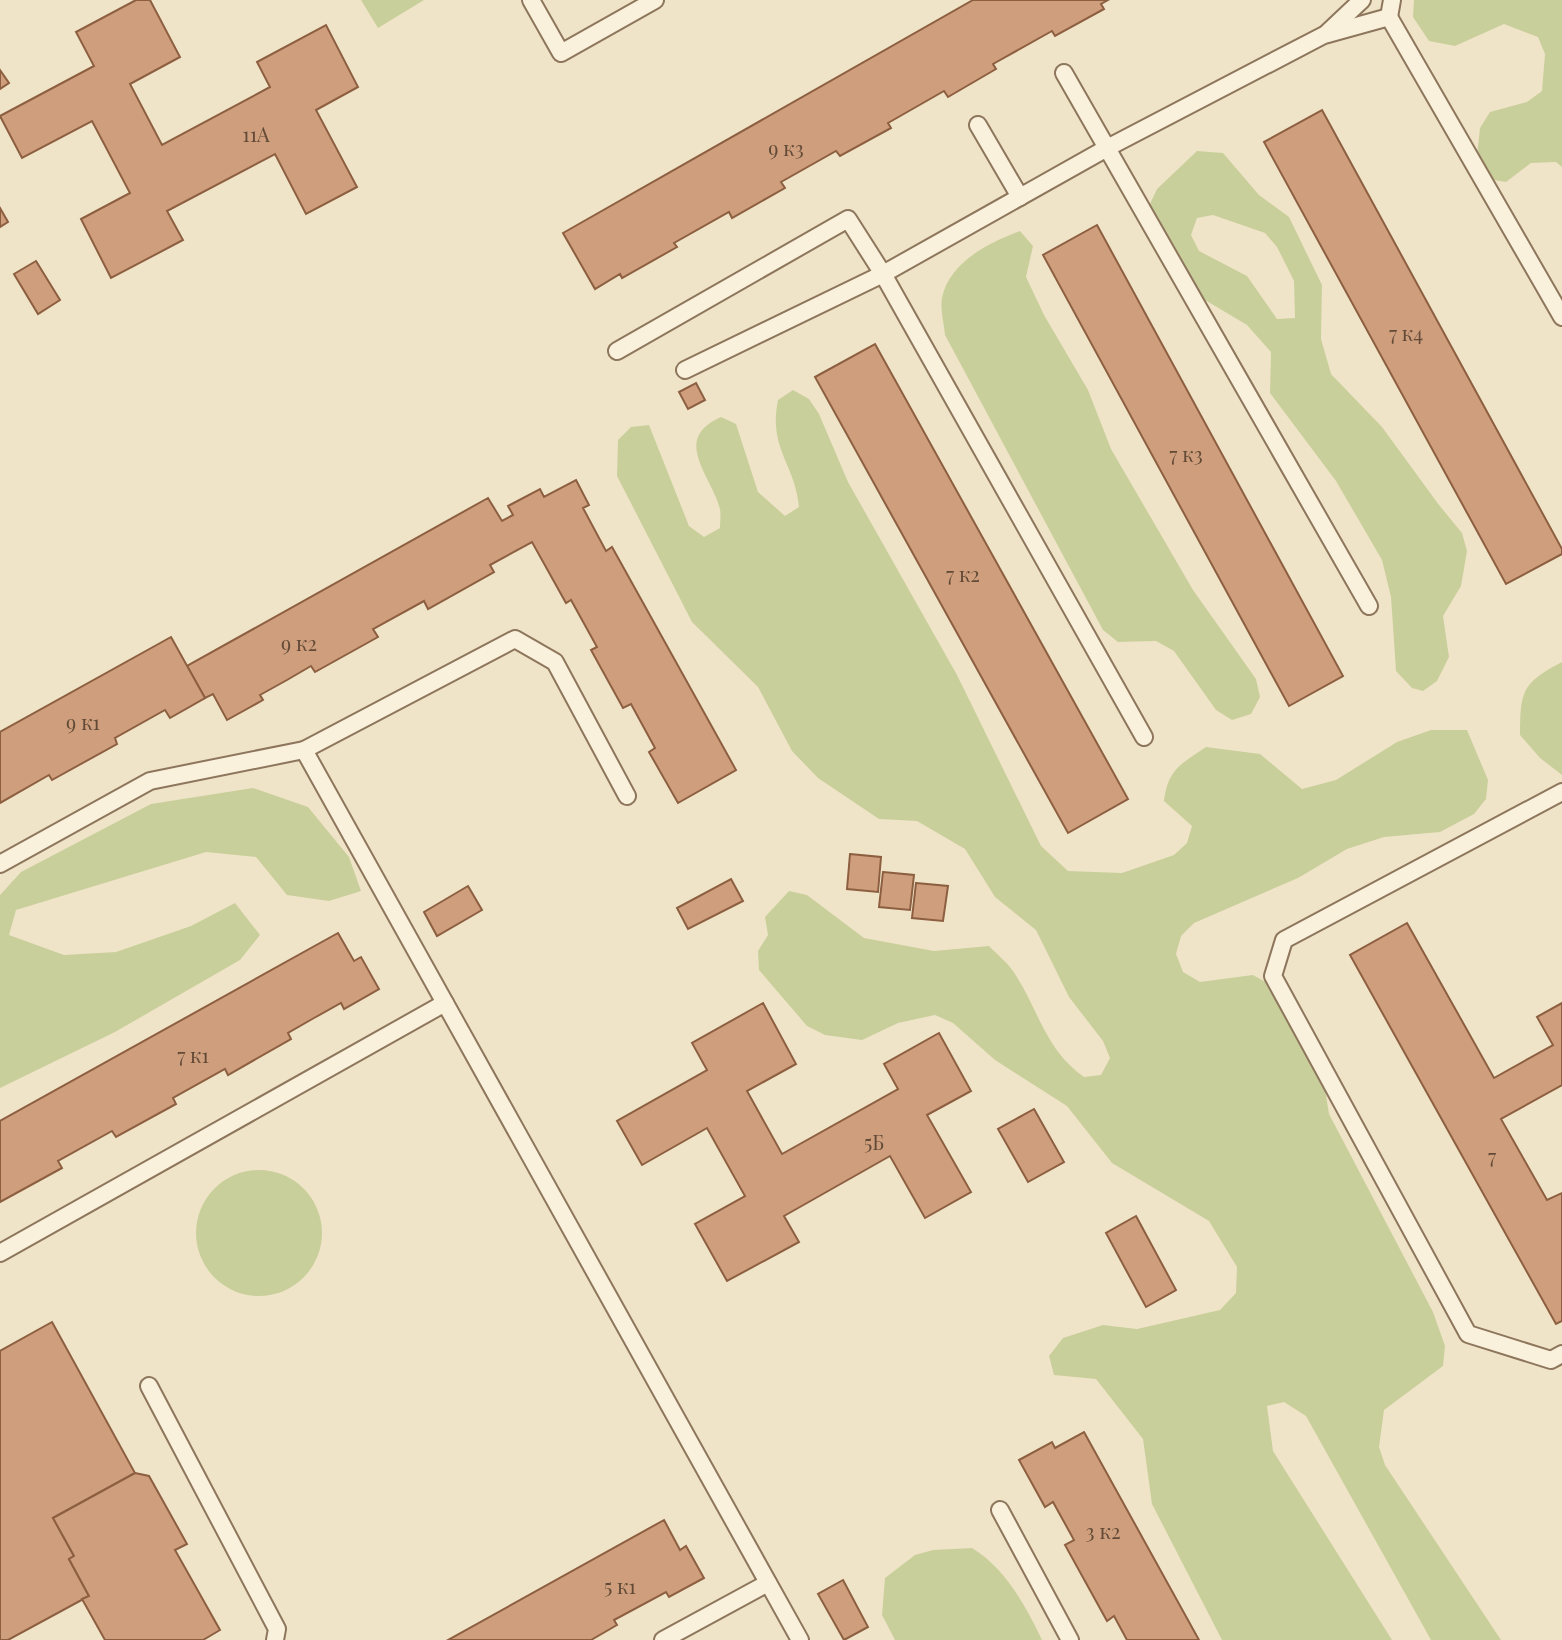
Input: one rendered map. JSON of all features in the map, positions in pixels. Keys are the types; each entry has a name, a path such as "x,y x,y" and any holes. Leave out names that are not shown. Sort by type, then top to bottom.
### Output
{"lane":[{"path":"531,0 561,53 655,0"},
{"path":"1324,35 1362,0"},
{"path":"685,370 883,274 1107,148 1324,35 1390,8 1562,317"},
{"path":"1064,73 1369,606"},
{"path":"978,125 1020,197"},
{"path":"617,351 848,219 883,274 1144,737"},
{"path":"0,864 150,781 304,750 515,639 555,662 627,796"},
{"path":"304,750 800,1640"},
{"path":"1562,792 1284,940 1273,976 1468,1334 1551,1360 1562,1354"},
{"path":"0,1253 445,1003"},
{"path":"149,1386 277,1629 275,1640"},
{"path":"1000,1510 1070,1640"},
{"path":"663,1640 768,1583"}],"green space":[{"path":"361,0 424,0 378,28"},
{"path":"1414,0 1562,0 1562,167 1556,162 1531,163 1506,182 1488,179 1476,165 1480,128 1490,112 1527,102 1542,91 1545,54 1538,37 1504,24 1455,46 1429,41 1413,17"},
{"path":"1197,151 1223,153 1259,195 1289,217 1322,285 1321,339 1331,374 1382,427 1462,533 1467,551 1461,586 1443,616 1449,657 1437,681 1423,691 1412,688 1396,671 1391,597 1382,560 1336,481 1270,393 1271,352 1247,325 1205,300 1155,223 1149,206 1157,189","holes":["1213,215 1265,233 1277,247 1294,281 1295,318 1277,319 1247,276 1199,251 1191,235 1197,218"]},
{"path":"1020,231 1033,246 1026,277 1044,315 1088,390 1111,449 1193,590 1256,679 1260,697 1251,714 1232,720 1216,710 1174,651 1156,641 1118,642 1103,630 945,335 942,298 953,274 972,255"},
{"path":"793,390 809,399 819,414 848,482 957,675 1041,846 1068,871 1122,873 1174,855 1187,843 1192,826 1164,801 1166,790 1177,768 1206,747 1260,754 1302,789 1336,780 1397,742 1431,730 1467,730 1488,780 1486,799 1474,814 1440,832 1384,837 1347,849 1298,878 1194,923 1181,936 1176,954 1183,972 1200,982 1253,975 1269,984 1323,1077 1329,1114 1433,1312 1445,1346 1443,1366 1384,1410 1379,1447 1385,1465 1501,1640 1431,1640 1306,1416 1284,1402 1267,1406 1273,1451 1392,1640 1222,1640 1152,1504 1143,1439 1096,1379 1054,1375 1049,1356 1063,1338 1103,1325 1137,1329 1220,1310 1236,1293 1237,1267 1209,1221 1112,1163 1067,1106 995,1060 953,1023 935,1015 898,1023 862,1040 825,1035 807,1026 759,970 758,951 768,935 765,917 789,891 807,895 864,938 934,951 989,946 1013,970 1051,1042 1071,1066 1084,1077 1101,1075 1110,1058 1103,1041 1069,997 1036,930 995,897 965,849 917,821 879,819 818,778 792,751 758,687 692,622 617,476 618,440 631,427 649,425 689,526 704,537 720,528 720,509 696,447 698,436 706,426 721,417 736,424 758,492 785,516 799,507 793,479 779,444 776,417 778,400"},
{"path":"1562,662 1562,775 1540,758 1520,735 1521,708 1526,690 1539,676"},
{"path":"253,788 308,807 349,857 361,891 329,901 287,895 256,857 206,852 16,910 9,935 64,955 116,952 191,926 235,903 260,935 240,960 115,1032 0,1088 0,895 21,872 151,804"},
{"path":"259,1170 283,1175 304,1188 317,1209 322,1233 317,1257 304,1278 283,1291 259,1296 235,1291 214,1278 201,1257 196,1233 201,1209 214,1188 235,1175"},
{"path":"972,1548 1005,1577 1042,1640 895,1640 882,1615 885,1578 915,1555 933,1550"}],"building":[{"path":"136,0 150,0 180,57 130,84 162,145 270,87 257,62 326,25 358,87 316,110 357,187 306,214 275,154 167,211 183,240 111,278 81,219 130,193 92,121 22,158 0,116 94,66 76,32"},
{"path":"973,0 1108,0 1101,4 1104,9 1055,36 1052,31 993,64 996,69 948,97 944,91 888,123 891,128 840,156 836,151 781,182 785,188 732,218 729,212 674,243 677,247 622,278 620,274 595,289 563,233"},
{"path":"0,70 9,83 0,89"},
{"path":"1322,110 1562,549 1562,554 1506,584 1264,142"},
{"path":"0,208 8,222 0,227"},
{"path":"1097,225 1343,676 1289,706 1043,255"},
{"path":"36,261 60,300 38,314 14,274"},
{"path":"875,344 1128,799 1068,833 815,377"},
{"path":"696,383 705,400 688,409 679,392"},
{"path":"576,480 589,505 583,508 606,551 612,547 736,770 678,803 649,752 655,748 631,704 623,708 591,650 597,647 571,600 566,603 532,542 490,565 494,572 428,609 424,601 373,629 378,637 315,672 311,666 260,695 263,700 227,720 213,694 205,698 187,666 488,498 502,521 513,515 508,506 540,489 544,497"},
{"path":"171,637 205,698 170,718 165,710 115,738 117,744 52,780 49,775 0,803 0,732"},
{"path":"850,854 881,857 878,892 847,889"},
{"path":"883,872 914,875 910,910 879,907"},
{"path":"731,879 743,901 688,929 677,908"},
{"path":"916,883 948,886 943,921 912,918"},
{"path":"468,886 482,910 437,936 424,912"},
{"path":"1407,923 1494,1078 1553,1045 1537,1017 1562,1003 1562,1085 1501,1119 1547,1200 1562,1193 1562,1321 1556,1324 1350,955"},
{"path":"338,933 354,961 361,957 379,989 344,1009 341,1003 314,1018 288,1033 291,1039 228,1075 225,1069 173,1098 176,1104 116,1137 112,1131 58,1161 62,1168 0,1202 0,1121"},
{"path":"763,1003 796,1064 747,1091 782,1154 898,1089 884,1064 939,1033 971,1091 927,1115 971,1192 925,1218 890,1156 784,1216 799,1242 727,1281 695,1224 745,1196 707,1128 642,1165 617,1121 707,1070 692,1043"},
{"path":"1034,1109 1064,1162 1028,1182 998,1129"},
{"path":"1136,1216 1176,1290 1146,1307 1106,1233"},
{"path":"52,1322 135,1473 53,1518 74,1556 69,1559 89,1596 8,1640 0,1640 0,1351"},
{"path":"1084,1432 1199,1640 1127,1640 1114,1616 1107,1621 1065,1545 1074,1540 1053,1502 1045,1507 1019,1460 1052,1442 1055,1448"},
{"path":"135,1473 149,1476 187,1544 175,1550 220,1630 203,1640 105,1640 82,1599 89,1596 69,1559 74,1556 53,1518"},
{"path":"664,1520 680,1550 686,1546 704,1578 669,1597 666,1592 614,1620 617,1625 591,1640 448,1640"},
{"path":"843,1580 868,1627 844,1640 818,1594"}]}
